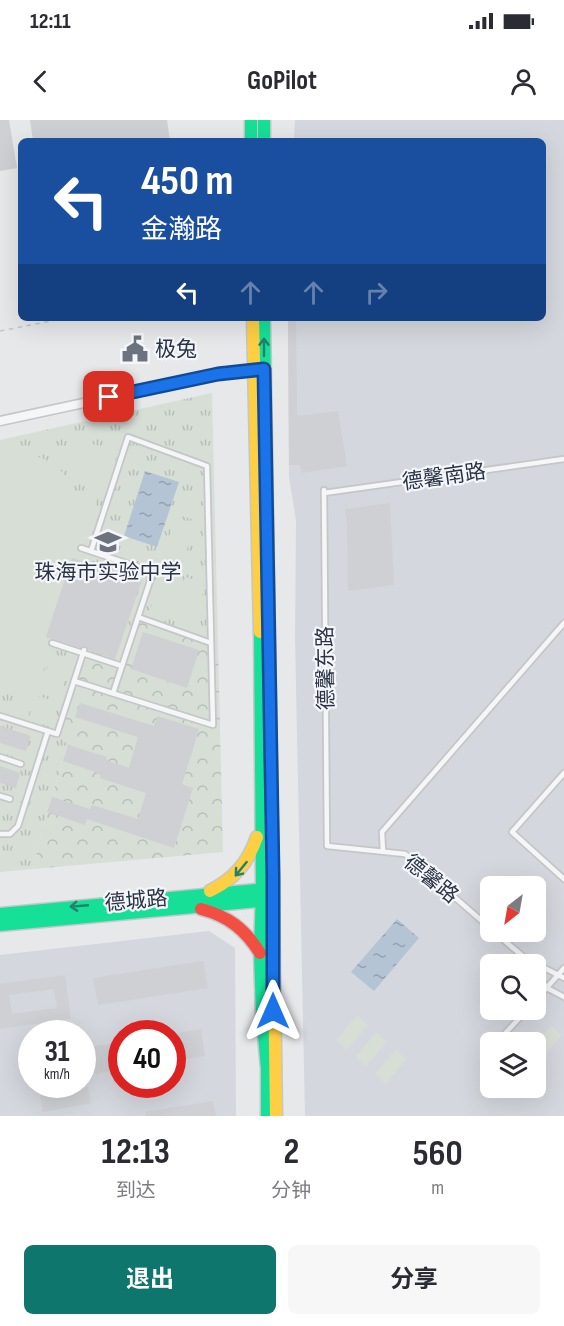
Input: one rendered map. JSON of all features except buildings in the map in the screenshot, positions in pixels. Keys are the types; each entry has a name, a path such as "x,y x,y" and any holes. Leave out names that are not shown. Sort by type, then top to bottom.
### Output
{"street":[{"path":"251,120 251,138"},
{"path":"264,120 264,138"},
{"path":"253,321 259,369 267,894 276,1116"},
{"path":"264,321 259,369 261,825 267,894 260,953 267,1068 267,1116"},
{"path":"0,421 218,374 259,369"},
{"path":"200,895 222,885 242,870 254,849 261,825"},
{"name":"德城路","path":"0,914 200,895 267,894"},
{"name":"德城路","path":"0,925 191,906 267,894"},
{"path":"191,906 225,915 237,923 260,953"}],"lane":[{"path":"74,681 213,724 207,466 128,437 91,551"},
{"name":"德馨南路","path":"324,492 564,459"},
{"name":"德馨东路","path":"324,492 327,846"},
{"path":"81,548 153,572 113,693"},
{"path":"138,617 211,643"},
{"path":"383,851 382,832 564,623"},
{"path":"52,643 122,666"},
{"path":"0,716 57,734 83,652"},
{"path":"0,834 10,834 18,826 48,731"},
{"path":"0,758 21,764"},
{"path":"564,773 512,832 564,879"},
{"path":"0,796 10,799"},
{"name":"德馨路","path":"327,846 405,854 480,919"},
{"path":"506,942 520,954"},
{"path":"564,968 546,988 564,997"},
{"path":"546,969 564,978"},
{"path":"506,1032 518,1020"}],"path":[{"path":"0,331 51,321"}],"shaded area":[{"path":"295,120 564,120 564,1116 305,1116 295,638 296,521 289,477 288,321 546,321 546,138 294,138"},
{"path":"209,931 235,948 236,1116 0,1116 0,955"}],"green space":[{"name":"珠海市实验中学","path":"212,393 218,645 138,618 122,666 68,745 47,812 33,869 0,872 0,440"},
{"path":"77,439 118,452 107,483 67,469"},
{"path":"0,454 26,454 47,461 64,474 78,496 79,494 97,499 78,560 46,637 53,640 28,717 8,711 17,686 0,693"},
{"path":"182,493 202,499 195,520 175,514"},
{"path":"175,518 195,524 183,562 163,556"},
{"path":"163,570 183,576 170,619 149,613"},
{"path":"185,577 206,583 193,626 172,620"},
{"path":"138,617 218,645 223,852 33,869 47,812 68,745 57,734 83,653 122,666"},
{"path":"51,655 70,661 58,699 39,693"},
{"path":"38,696 58,702 51,724 31,718"},
{"path":"357,1015 368,1025 347,1050 336,1040"},
{"path":"551,1025 562,1035 546,1054 546,1032"},
{"path":"376,1032 387,1042 366,1067 355,1057"},
{"path":"396,1049 407,1059 386,1084 375,1074"}],"water":[{"path":"145,471 179,482 157,547 124,536"},
{"path":"397,919 419,938 374,991 351,972"}],"traffic: fast":[{"path":"251,120 251,138"},
{"path":"264,120 264,138"},
{"path":"264,321 273,906"},
{"path":"260,632 262,889 260,953 267,1068 267,1116"},
{"path":"0,914 268,889"},
{"path":"0,925 268,900"}],"traffic: slow":[{"path":"253,321 260,632"},
{"path":"210,891 239,869 249,855 257,837"},
{"path":"273,906 276,1116"}],"traffic: jam":[{"path":"201,909 220,915 242,930 260,953"}],"place":[{"name":"极兔","path":"135,349"},
{"name":"珠海市实验中学","path":"108,542"}],"route":[{"path":"109,397 218,374 264,369 273,876 273,1011"}]}
